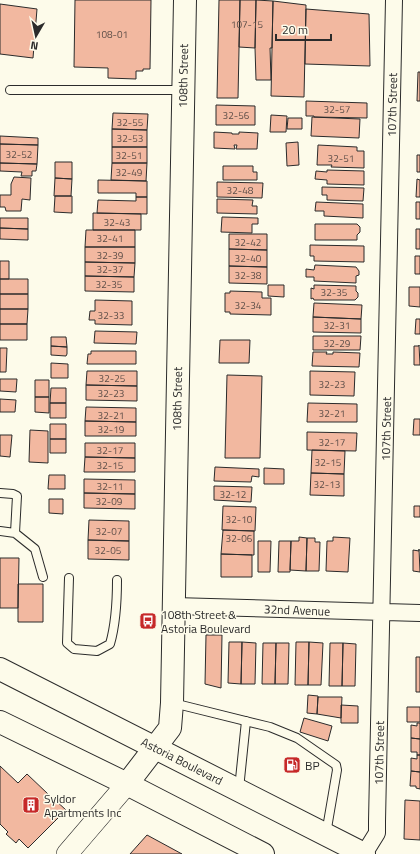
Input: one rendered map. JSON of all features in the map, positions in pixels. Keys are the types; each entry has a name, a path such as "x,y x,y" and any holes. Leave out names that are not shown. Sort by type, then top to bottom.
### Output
{"main road":[{"name":"108th Street","path":"127,784 170,728 172,703 185,0"},
{"name":"Astoria Boulevard","path":"0,669 364,854"},
{"path":"0,722 127,784 263,854"}],"street":[{"name":"107th Street","path":"364,854 377,833 394,0"},
{"name":"32nd Avenue","path":"174,606 420,613"},
{"path":"75,851 127,784"}],"lane":[{"path":"10,90 183,90"},
{"path":"0,493 13,494 17,496 15,532"},
{"path":"0,531 15,532 35,549 43,577"},
{"path":"69,578 67,643 74,648 97,652 110,644 115,627 117,580"},
{"path":"172,703 270,727 297,738 336,765 337,770 326,834"},
{"path":"239,790 246,722"}],"building":[{"path":"75,0 151,0 150,69 136,71 136,79 108,78 108,68 74,67"},
{"path":"219,0 240,0 238,98 217,98"},
{"path":"240,0 256,0 255,48 239,47"},
{"path":"256,0 273,1 272,48 270,48 271,80 256,80"},
{"path":"273,1 306,5 304,97 271,96"},
{"path":"0,4 37,9 33,58 0,54"},
{"path":"306,9 369,14 370,66 305,64"},
{"path":"418,72 420,72 420,101 417,101"},
{"path":"306,101 367,103 367,118 306,116"},
{"path":"216,105 255,106 255,125 216,125"},
{"path":"113,113 148,114 147,130 112,129"},
{"path":"271,115 287,116 286,132 270,132"},
{"path":"312,117 360,119 359,138 311,136"},
{"path":"288,118 302,118 302,129 287,129"},
{"path":"112,129 147,130 147,147 112,147"},
{"path":"214,132 232,134 239,134 239,132 258,133 257,149 236,149 237,145 234,145 235,149 214,148"},
{"path":"0,136 38,138 38,145 0,144"},
{"path":"298,142 299,165 287,166 286,143"},
{"path":"0,144 38,145 37,164 0,163"},
{"path":"318,145 357,147 357,151 364,151 364,168 317,165"},
{"path":"112,147 147,147 147,163 112,163"},
{"path":"417,155 420,155 420,172 417,172"},
{"path":"55,162 72,162 72,179 55,178"},
{"path":"0,163 37,164 36,171 32,171 32,176 21,176 22,172 0,171"},
{"path":"112,163 147,163 146,181 111,180"},
{"path":"223,166 253,166 253,172 257,172 257,180 223,180"},
{"path":"327,170 364,171 364,185 327,184 327,180 315,179 316,171 327,172"},
{"path":"14,177 31,178 30,200 22,199 21,211 6,211 5,207 0,207 0,195 11,195 11,184"},
{"path":"55,178 72,179 71,196 54,196"},
{"path":"417,179 420,180 420,197 416,197"},
{"path":"98,180 147,181 147,197 136,197 136,193 98,193"},
{"path":"217,182 263,183 262,198 217,197"},
{"path":"322,187 364,188 363,201 327,200 327,195 322,195"},
{"path":"55,196 72,196 72,213 54,212"},
{"path":"136,197 147,197 147,214 97,213 98,200 136,201"},
{"path":"217,199 253,200 252,206 257,206 257,214 217,213"},
{"path":"316,202 363,204 363,218 324,216 324,211 315,211"},
{"path":"416,202 420,202 420,219 416,219"},
{"path":"93,213 141,214 141,230 93,230"},
{"path":"222,217 258,218 258,224 252,224 252,233 221,232"},
{"path":"0,218 28,218 28,229 0,228"},
{"path":"315,224 357,224 360,227 360,232 357,235 357,240 315,240"},
{"path":"0,228 28,229 28,240 0,239"},
{"path":"416,229 420,229 420,249 416,249"},
{"path":"86,230 135,230 135,247 85,247"},
{"path":"229,234 267,234 267,250 229,249"},
{"path":"310,245 364,246 364,262 314,261 314,256 310,256"},
{"path":"85,247 135,247 135,263 85,262"},
{"path":"229,249 267,250 267,267 229,266"},
{"path":"415,256 420,256 420,274 415,274"},
{"path":"0,261 9,261 9,279 0,279"},
{"path":"85,262 135,263 134,277 85,276"},
{"path":"315,265 356,267 359,271 359,275 356,276 356,283 314,281 314,277 306,277 306,269 314,270"},
{"path":"229,266 267,267 267,284 229,283"},
{"path":"85,276 134,277 134,292 85,291"},
{"path":"0,279 28,279 28,294 0,294"},
{"path":"268,285 284,285 284,297 268,296"},
{"path":"314,285 356,286 358,297 355,300 314,300 313,298 311,299 311,288 314,289"},
{"path":"409,287 420,287 420,307 409,306"},
{"path":"230,291 262,292 262,298 271,298 271,315 230,314 230,312 225,312 225,293 230,293"},
{"path":"0,294 28,294 28,309 0,309"},
{"path":"95,300 132,301 132,325 95,324 95,320 89,320 90,311 95,311"},
{"path":"314,303 362,305 361,319 313,317"},
{"path":"0,309 28,309 27,324 0,324"},
{"path":"313,317 361,319 361,333 313,332"},
{"path":"416,319 420,319 420,334 415,334"},
{"path":"0,324 27,324 27,340 0,340"},
{"path":"95,331 137,332 136,344 94,343"},
{"path":"313,336 361,336 360,350 313,350"},
{"path":"51,337 66,337 67,347 51,346"},
{"path":"220,340 250,340 249,363 219,363"},
{"path":"419,345 420,365 414,365 414,346"},
{"path":"51,346 67,347 66,356 51,355"},
{"path":"0,348 7,348 6,372 0,372"},
{"path":"91,351 136,351 136,364 87,364 88,354 91,354"},
{"path":"313,352 327,352 326,354 333,354 333,352 360,353 359,367 312,366"},
{"path":"51,363 68,364 68,378 51,378"},
{"path":"87,371 137,371 137,386 86,385"},
{"path":"310,371 355,372 354,396 310,395"},
{"path":"227,375 262,376 260,458 225,458"},
{"path":"0,379 17,379 16,392 0,391"},
{"path":"35,380 49,380 49,397 35,397"},
{"path":"86,385 137,386 137,401 86,400"},
{"path":"51,388 66,388 66,403 50,403"},
{"path":"35,397 49,397 49,413 35,412"},
{"path":"0,399 16,400 15,412 0,412"},
{"path":"50,403 66,403 66,418 50,418"},
{"path":"308,403 357,404 357,422 307,422"},
{"path":"86,407 136,408 136,422 85,421"},
{"path":"414,419 420,419 420,435 413,435"},
{"path":"85,421 136,422 136,436 85,436"},
{"path":"50,424 66,424 66,439 50,439"},
{"path":"30,430 48,431 48,463 29,462"},
{"path":"307,432 357,433 356,451 307,450"},
{"path":"0,435 12,435 10,457 0,456"},
{"path":"50,439 66,439 66,453 50,453"},
{"path":"85,443 135,443 135,458 85,457"},
{"path":"312,450 345,451 344,474 311,473"},
{"path":"85,457 135,458 135,472 84,472"},
{"path":"215,467 259,469 259,477 252,476 251,482 214,481"},
{"path":"264,468 284,469 284,484 264,484"},
{"path":"311,473 344,474 344,496 310,495"},
{"path":"49,475 65,475 65,489 48,489"},
{"path":"84,479 135,480 135,494 84,493"},
{"path":"214,486 252,487 251,502 214,500"},
{"path":"84,493 135,494 135,509 84,508"},
{"path":"49,499 63,499 63,514 49,513"},
{"path":"223,506 256,507 255,531 222,530"},
{"path":"414,506 420,506 420,517 414,517"},
{"path":"89,520 129,521 129,541 88,540"},
{"path":"223,530 254,531 254,555 221,554"},
{"path":"299,537 307,538 306,571 290,570 291,541 299,541"},
{"path":"333,537 350,538 348,572 326,571 327,541 333,541"},
{"path":"307,538 315,538 315,542 320,542 319,571 306,571"},
{"path":"88,540 129,541 129,560 88,559"},
{"path":"258,541 271,541 270,572 258,572"},
{"path":"279,541 291,541 290,572 278,572"},
{"path":"419,549 420,572 413,571 413,550 419,551"},
{"path":"221,554 252,555 252,577 221,577"},
{"path":"0,558 19,558 18,608 0,608"},
{"path":"18,584 43,584 43,622 18,622"},
{"path":"206,635 222,635 221,688 205,684"},
{"path":"229,642 242,642 241,684 228,683"},
{"path":"242,642 256,643 255,684 241,684"},
{"path":"296,642 309,642 308,685 295,685"},
{"path":"309,642 323,643 321,685 308,685"},
{"path":"263,643 276,643 275,684 262,684"},
{"path":"276,643 289,643 288,684 275,684"},
{"path":"330,643 343,643 342,686 329,686"},
{"path":"343,643 356,644 355,686 342,686"},
{"path":"416,657 420,657 420,692 416,692"},
{"path":"308,695 318,696 317,714 307,713"},
{"path":"318,697 342,697 341,718 317,714"},
{"path":"341,705 358,706 358,723 341,723"},
{"path":"407,707 420,707 420,722 407,722"},
{"path":"304,718 332,726 328,741 300,732"},
{"path":"417,723 420,723 420,739 411,738 411,725 417,726"},
{"path":"411,738 420,739 420,755 417,755 417,752 411,752"},
{"path":"417,755 420,755 420,772 411,771 411,758 417,759"},
{"name":"Syldor Apartments Inc","path":"0,766 18,783 27,774 48,794 46,796 52,801 54,799 66,810 28,848 19,839 16,843 6,834 8,832 0,824"},
{"path":"411,771 420,772 420,789 416,788 416,786 410,786"},
{"path":"405,800 420,801 420,840 404,839"},
{"path":"147,835 182,854 130,854"}],"place":[{"name":"108th Street & Astoria Boulevard","path":"148,621"},
{"name":"BP","path":"292,765"},
{"name":"Syldor Apartments Inc","path":"31,805"}]}
